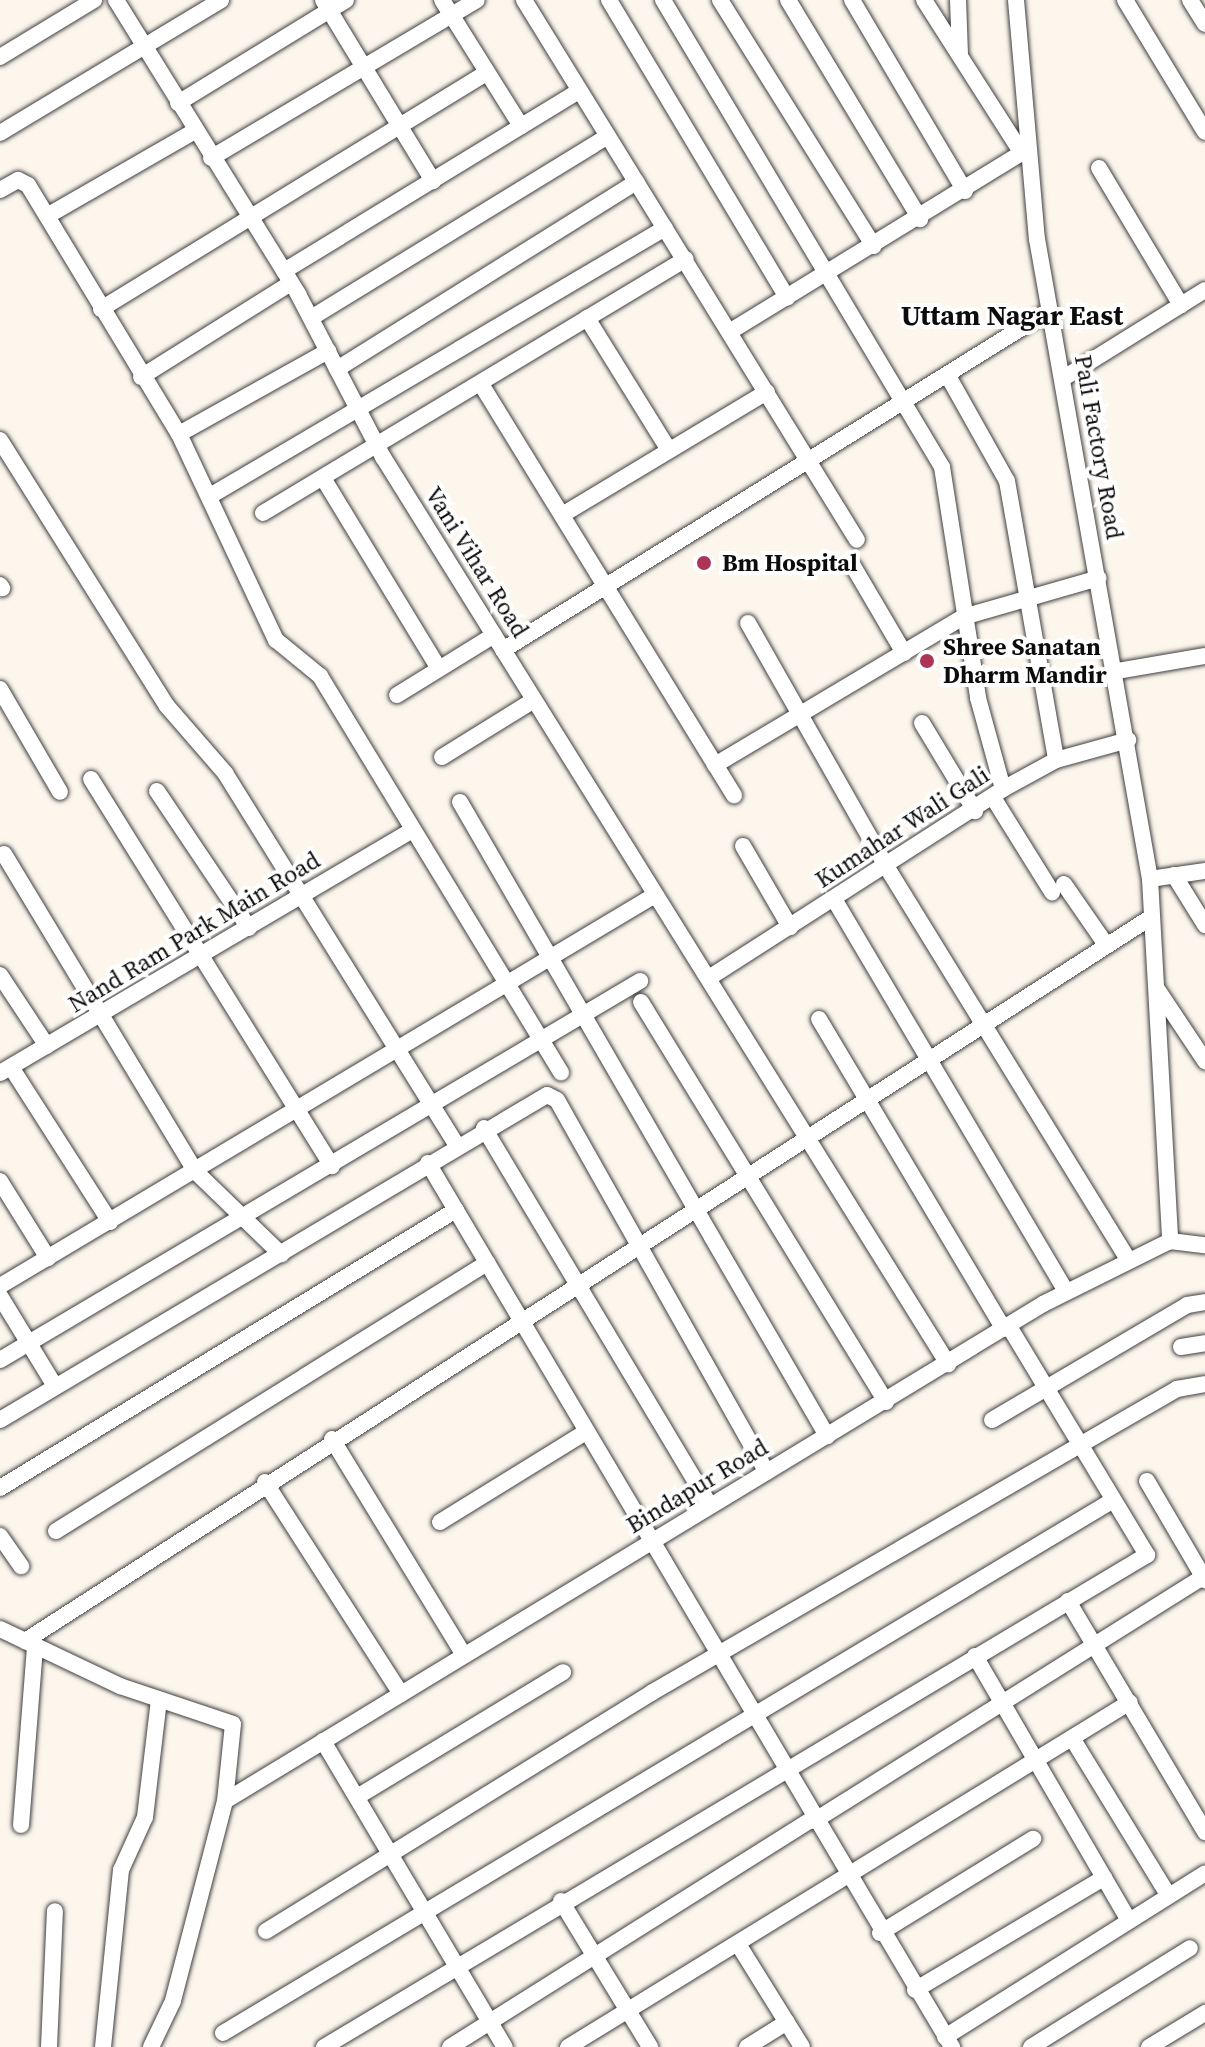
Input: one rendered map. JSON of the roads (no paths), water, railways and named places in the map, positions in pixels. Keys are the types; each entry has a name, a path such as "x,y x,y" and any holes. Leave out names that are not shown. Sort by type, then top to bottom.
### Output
{"street":[{"path":"0,57 94,0"},
{"name":"Vani Vihar Road","path":"116,0 287,277 379,448 655,895 712,976 948,1364"},
{"path":"0,133 221,0"},
{"path":"178,103 326,5 346,0"},
{"path":"442,0 521,126"},
{"path":"211,158 477,0"},
{"path":"524,0 731,331 857,540"},
{"path":"609,0 787,298"},
{"path":"663,0 832,273 907,403 948,485 963,617 999,794 1058,888 1107,946"},
{"path":"720,0 874,246"},
{"path":"788,0 920,219"},
{"path":"852,0 965,191"},
{"path":"731,331 832,273 1025,151 924,0"},
{"path":"958,0 960,58"},
{"name":"Pali Factory Road","path":"1016,0 1025,151 1049,311 1117,671 1150,879 1170,1241"},
{"path":"1125,0 1205,132"},
{"path":"1190,0 1205,24"},
{"path":"326,5 433,181"},
{"path":"101,309 247,214 487,72"},
{"path":"141,377 433,181 579,91"},
{"path":"47,216 195,131"},
{"path":"311,318 608,136"},
{"path":"1099,168 1181,305"},
{"path":"0,190 23,180 47,216 141,377 179,434 276,640 320,676 561,1072"},
{"path":"337,369 636,182"},
{"path":"210,496 360,411 665,228"},
{"path":"263,513 379,448 685,259"},
{"path":"1062,379 1205,290"},
{"path":"503,650 810,464 1049,311"},
{"path":"587,318 669,450"},
{"path":"179,434 328,351"},
{"path":"948,376 1002,464 1056,760"},
{"path":"481,384 734,796"},
{"path":"562,515 767,392"},
{"path":"0,440 103,609 167,706 225,773 457,1145"},
{"path":"323,478 439,669"},
{"path":"853,566 904,653"},
{"path":"715,765 963,617 1099,578"},
{"path":"748,623 802,713 886,866 1128,1259"},
{"path":"397,695 494,635"},
{"path":"1117,671 1205,656"},
{"path":"0,689 60,792"},
{"path":"442,757 534,700"},
{"path":"922,723 975,811"},
{"name":"Kumahar Wali Gali","path":"712,976 1056,760 1128,740"},
{"path":"91,779 332,1166"},
{"path":"157,791 249,928"},
{"path":"460,802 695,1213 827,1436"},
{"name":"Nand Ram Park Main Road","path":"6,1070 413,830"},
{"path":"743,846 790,927"},
{"path":"4,854 195,1171 246,1216 281,1254"},
{"path":"1150,879 1205,871"},
{"path":"1174,875 1205,925"},
{"path":"0,1286 655,895"},
{"path":"834,899 1066,1292"},
{"path":"30,1643 265,1482 867,1105 1150,918"},
{"path":"0,975 47,1046"},
{"path":"0,1360 640,981"},
{"path":"1156,988 1205,1061"},
{"path":"641,1002 753,1176 886,1402"},
{"path":"324,2047 784,1767 1147,1555 1112,1501 1048,1388 1006,1327 867,1105 819,1019"},
{"path":"6,1070 110,1222"},
{"path":"0,1420 281,1254 484,1128 552,1096 767,1472"},
{"path":"484,1128 576,1287 710,1506"},
{"path":"428,1163 846,1876 948,2042 1205,1873"},
{"path":"0,1181 48,1258"},
{"path":"0,1488 456,1210"},
{"name":"Bindapur Road","path":"225,1801 1066,1292 1170,1241 1205,1245"},
{"path":"56,1531 487,1263"},
{"path":"0,1296 55,1386"},
{"path":"992,1420 1187,1305 1205,1302"},
{"path":"1181,1347 1205,1343"},
{"path":"266,1931 719,1655 1177,1389 1205,1384"},
{"path":"440,1522 586,1432"},
{"path":"332,1439 464,1655"},
{"path":"450,2047 1204,1578 1147,1481"},
{"path":"265,1482 401,1694"},
{"path":"223,2033 752,1713 1112,1501"},
{"path":"0,1536 21,1566"},
{"path":"1068,1601 1205,1832"},
{"path":"0,1629 159,1700 233,1724 225,1801 173,2001 155,2039 167,2047"},
{"path":"21,1825 30,1643"},
{"path":"975,1656 1006,1703 1129,1921"},
{"path":"357,1797 563,1672"},
{"path":"103,2047 121,1870 145,1817 159,1700"},
{"path":"568,2047 1130,1702"},
{"path":"1072,1738 1169,1896"},
{"path":"323,1741 505,2047"},
{"path":"880,1933 1033,1839"},
{"path":"915,1990 1104,1878"},
{"path":"561,1901 650,2047"},
{"path":"49,2047 55,1911"},
{"path":"738,1944 802,2047"},
{"path":"1031,2047 1190,1948"},
{"path":"1149,2047 1205,2013"},
{"path":"747,2047 787,2022"}],"place":[{"name":"Bm Hospital","path":"704,563"},
{"name":"Shree Sanatan Dharm Mandir","path":"927,661"}],"district":[{"name":"Uttam Nagar East","path":"1012,315"}]}
